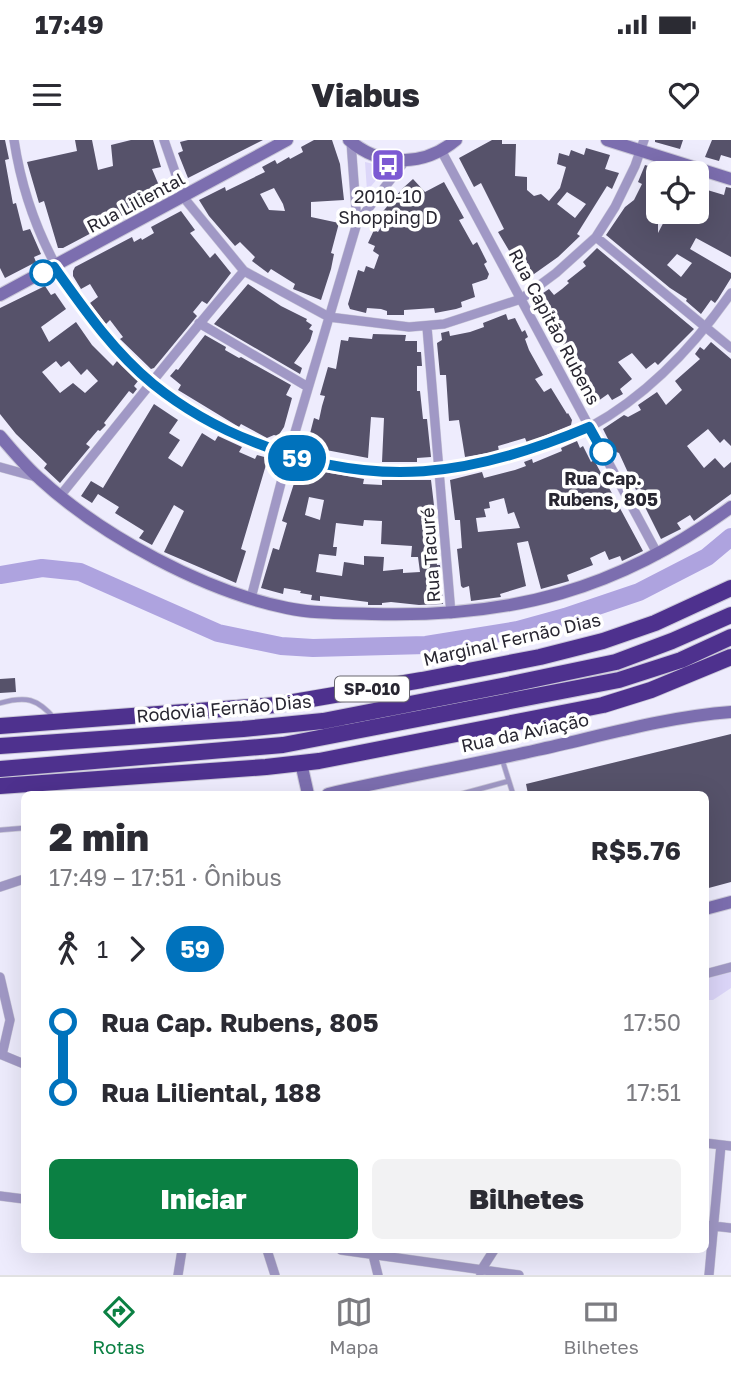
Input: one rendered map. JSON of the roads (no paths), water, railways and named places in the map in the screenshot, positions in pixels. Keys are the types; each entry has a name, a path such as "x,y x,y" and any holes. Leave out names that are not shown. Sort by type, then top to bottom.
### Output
{"highway":[{"name":"Marginal Fernão Dias","path":"0,726 275,705 422,680 540,657 603,641 655,623 731,588"},
{"name":"Rodovia Fernão Dias","path":"0,746 323,721 616,662 731,615"},
{"name":"SP-010","path":"0,769 283,745 619,680 681,660 731,637"},
{"path":"0,786 302,763 603,705 677,680 731,657"}],"street":[{"path":"14,140 23,189 54,267 98,330 153,384 215,426 288,456 366,472 440,470 517,455 589,427 627,402 667,370 707,328 731,293"},
{"path":"164,140 184,198 244,271 329,317 409,327 444,324 521,299 555,274 596,237 615,207 643,145"},
{"name":"Rua Liliental","path":"0,295 287,140"},
{"path":"350,141 367,153 405,161 442,152 456,140"},
{"path":"607,140 643,145 731,179"},
{"path":"350,141 357,223"},
{"name":"Rua Capitão Rubens","path":"442,152 658,555"},
{"path":"251,598 288,456 357,223 405,161"},
{"path":"596,237 731,348"},
{"path":"60,496 244,271"},
{"path":"199,323 308,387"},
{"name":"Rua Tacuré","path":"427,327 451,614"},
{"path":"0,436 38,478 60,496 98,524 157,559 216,586 289,609 307,611 451,614 531,602 622,573 703,528 731,507"},
{"path":"0,467 38,478"},
{"name":"Rua da Aviação","path":"368,790 603,733 731,712"},
{"path":"302,763 307,791"},
{"path":"0,887 21,880"},
{"path":"709,908 731,902"},
{"path":"709,973 731,967"},
{"path":"0,977 10,1020 1,1055 21,1063"},
{"path":"709,1275 710,1225 726,1145"},
{"path":"0,1196 21,1199"},
{"path":"710,1225 731,1228"},
{"path":"178,1275 182,1253"},
{"path":"268,1253 275,1275"},
{"path":"375,1253 377,1275"},
{"path":"380,1253 480,1272 519,1275"},
{"path":"480,1272 492,1253"}],"lane":[{"path":"0,703 16,700 37,701 58,722"},
{"path":"501,758 512,791"},
{"path":"472,791 509,781"},
{"path":"0,830 21,828"}],"waterway":[{"path":"0,575 42,568 80,572 218,633 281,646 313,648 426,645 518,630 639,592 707,557 731,537"}],"place":[{"name":"2010-10 Shopping D","path":"388,165"},
{"name":"Rua Cap. Rubens, 805","path":"603,452"}]}
